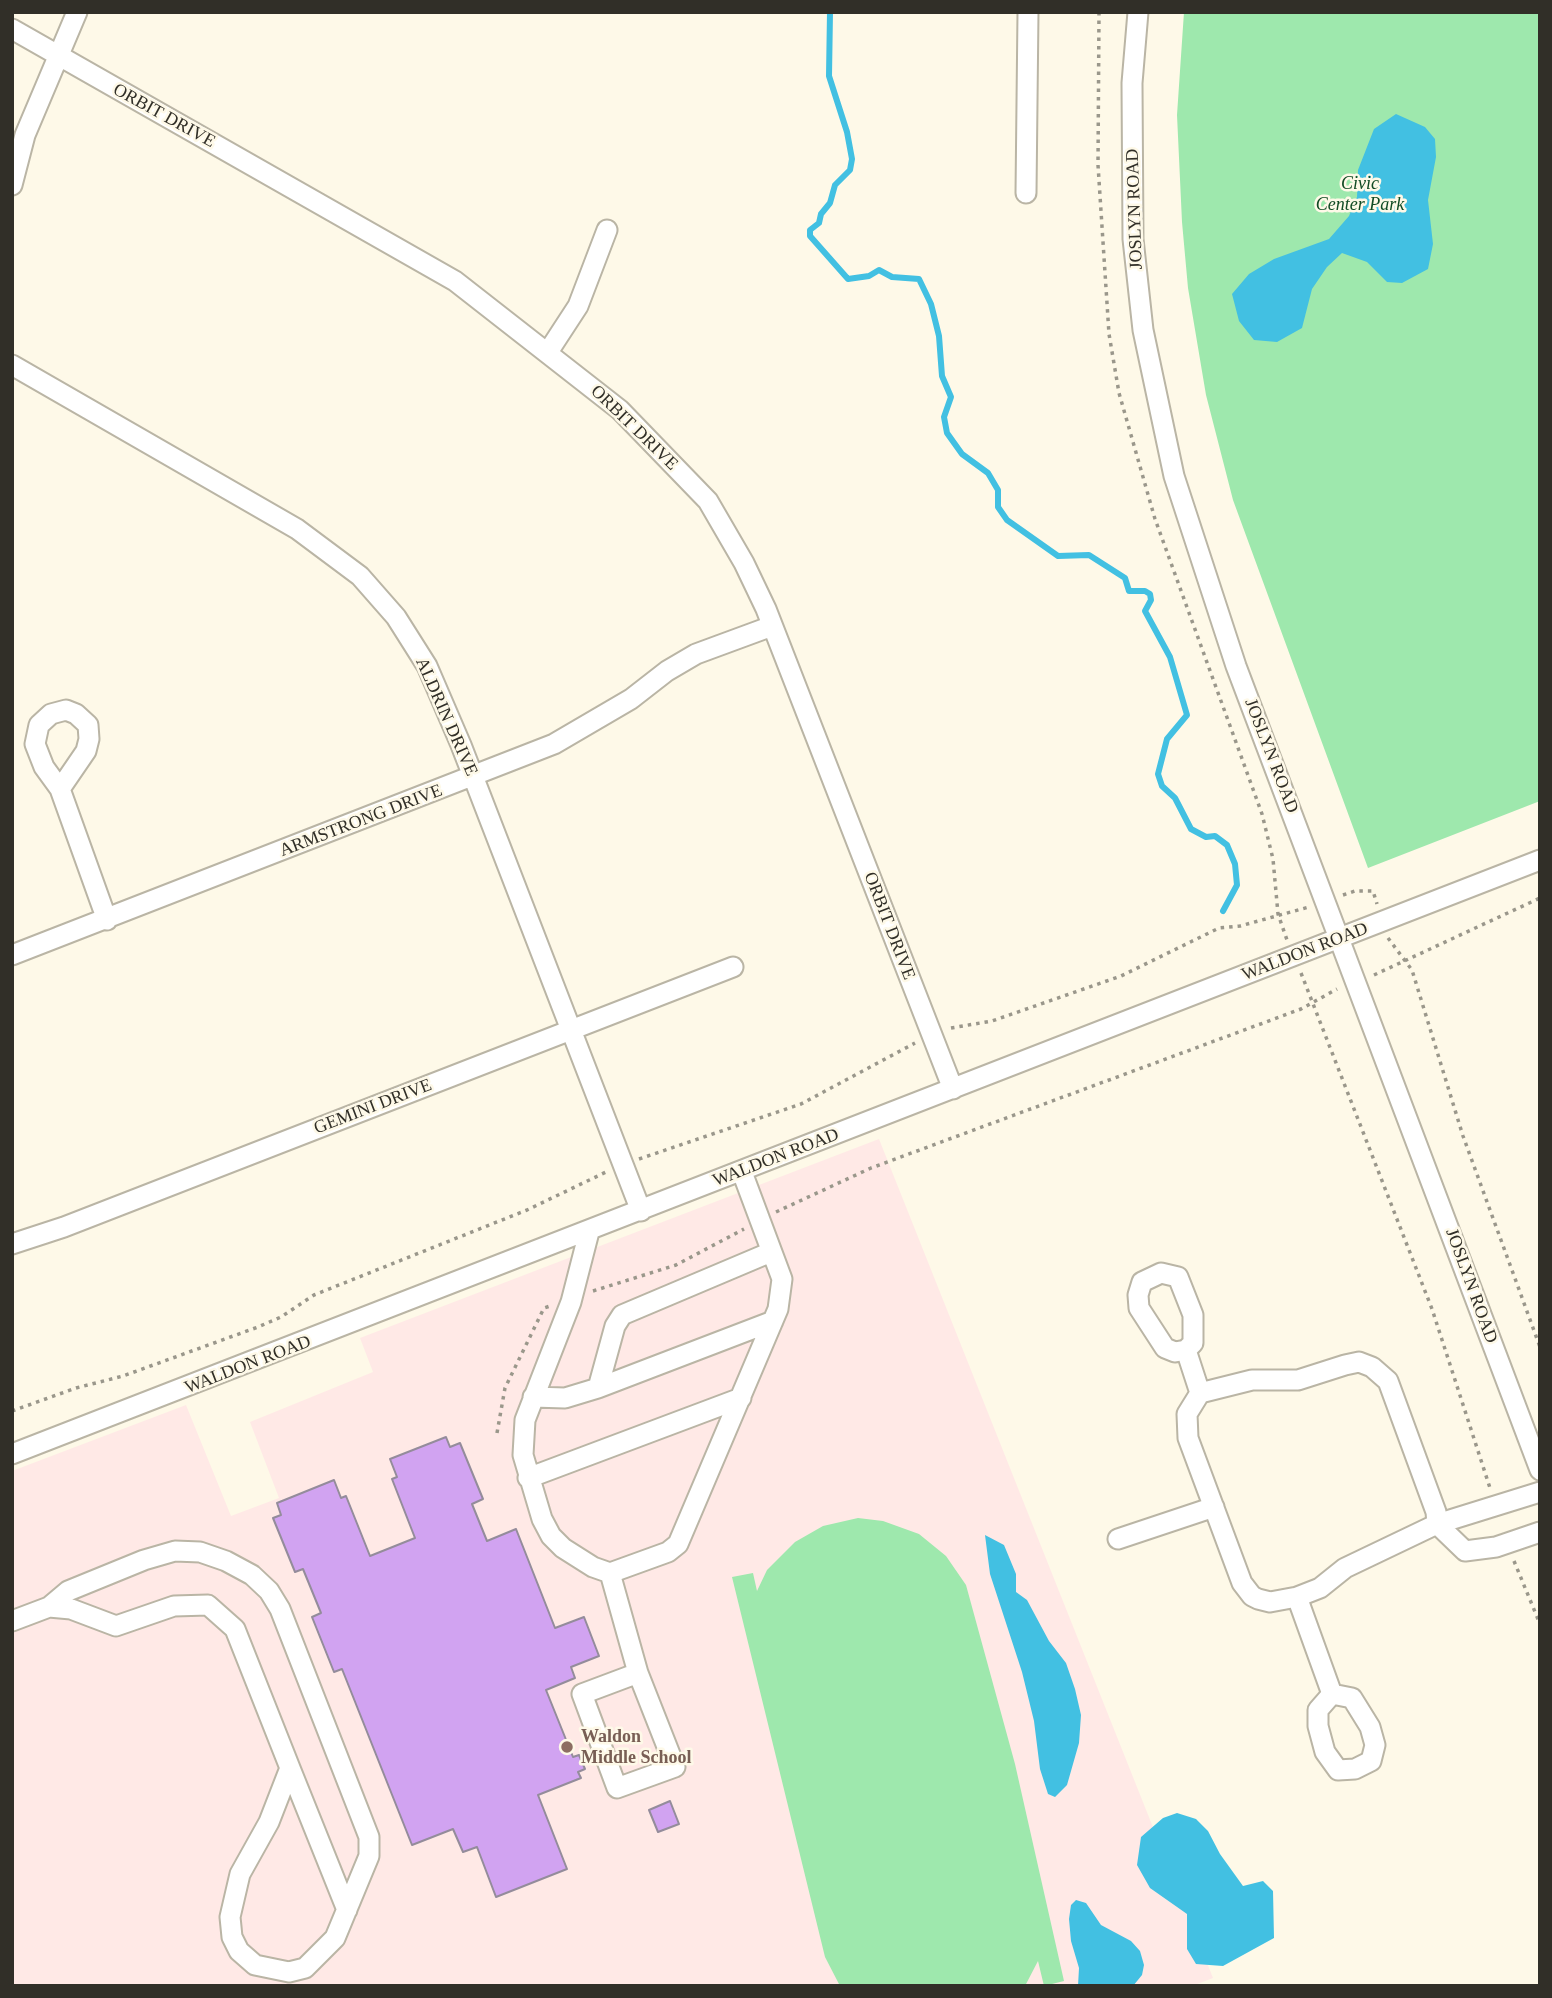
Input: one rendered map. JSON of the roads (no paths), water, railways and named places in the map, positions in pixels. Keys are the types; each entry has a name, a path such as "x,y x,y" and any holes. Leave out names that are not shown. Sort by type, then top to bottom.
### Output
{"street":[{"path":"12,185 25,135 77,12"},
{"path":"1026,193 1028,12"},
{"name":"JOSLYN ROAD","path":"1138,12 1132,83 1133,239 1143,330 1174,476 1236,666 1341,938 1540,1471"},
{"name":"ORBIT DRIVE","path":"12,29 455,281 620,410 708,501 744,563 772,626 953,1089"},
{"path":"548,352 578,306 607,230"},
{"name":"ALDRIN DRIVE","path":"12,366 297,529 360,576 396,617 427,666 641,1211"},
{"name":"ARMSTRONG DRIVE","path":"12,955 473,778 564,739 696,654 772,626"},
{"path":"60,789 107,920"},
{"name":"WALDON ROAD","path":"12,1454 589,1232 1540,860"},
{"name":"GEMINI DRIVE","path":"12,1244 64,1227 733,967"},
{"path":"589,1232 571,1302 533,1397 522,1441 528,1478 551,1536 583,1561 610,1573 668,1552 678,1544 782,1295 782,1279 742,1172"},
{"path":"598,1388 615,1326 622,1315 771,1252"},
{"path":"533,1397 565,1398 598,1388 773,1321"},
{"path":"1186,1350 1200,1393"},
{"path":"1540,1492 1437,1524 1345,1568 1320,1588 1297,1597 1270,1602 1247,1591 1214,1507 1186,1424 1191,1405 1200,1393 1252,1380 1298,1380 1359,1362 1372,1367 1388,1381 1433,1502 1437,1524 1465,1551 1510,1543 1540,1532"},
{"path":"528,1478 741,1398"},
{"path":"1118,1539 1214,1507"},
{"path":"12,1621 49,1607 68,1591 144,1560 175,1551 200,1552 226,1560 252,1575 269,1591 280,1609 369,1837 369,1856 335,1938 319,1957 305,1968 289,1972 255,1965 240,1951 232,1937 230,1917 240,1874 269,1822 290,1768"},
{"path":"610,1573 638,1673 675,1766 617,1788 582,1694 638,1673"},
{"path":"1297,1597 1332,1694"},
{"path":"49,1607 71,1609 116,1626 174,1606 200,1604 214,1609 235,1629 347,1910"}],"water":[{"path":"1396,114 1425,127 1435,139 1436,157 1428,200 1433,244 1428,269 1402,283 1387,282 1367,262 1342,253 1327,267 1312,289 1302,328 1277,342 1254,340 1239,321 1232,294 1249,274 1274,259 1329,239 1349,216 1357,197 1358,170 1374,129"},
{"path":"985,1535 1004,1545 1016,1574 1016,1592 1027,1600 1049,1641 1066,1663 1075,1689 1081,1715 1079,1743 1067,1785 1055,1797 1048,1794 1040,1769 1034,1721 1022,1672 990,1574"},
{"path":"1177,1813 1196,1819 1208,1831 1220,1854 1243,1886 1263,1881 1273,1891 1274,1938 1223,1966 1196,1964 1187,1949 1187,1914 1150,1888 1137,1865 1141,1837 1163,1818"},
{"path":"1076,1900 1086,1903 1101,1925 1131,1941 1140,1951 1144,1965 1142,1975 1133,1986 1078,1986 1079,1968 1071,1941 1069,1919 1071,1905"}],"waterway":[{"path":"830,12 829,76 847,132 852,159 850,170 835,185 830,203 821,214 819,223 810,230 810,236 848,279 869,276 879,270 892,277 919,279 931,304 939,336 942,376 951,397 944,417 947,433 962,454 988,473 998,490 998,507 1007,520 1058,556 1089,555 1125,578 1129,591 1145,591 1150,594 1151,600 1145,611 1170,657 1187,715 1167,739 1158,774 1162,786 1175,798 1191,829 1206,837 1215,836 1227,845 1235,864 1237,885 1223,911"}],"place":[{"name":"Waldon Middle School","path":"567,1747"}],"park label":[{"name":"Civic Center Park","path":"1360,194"}]}
